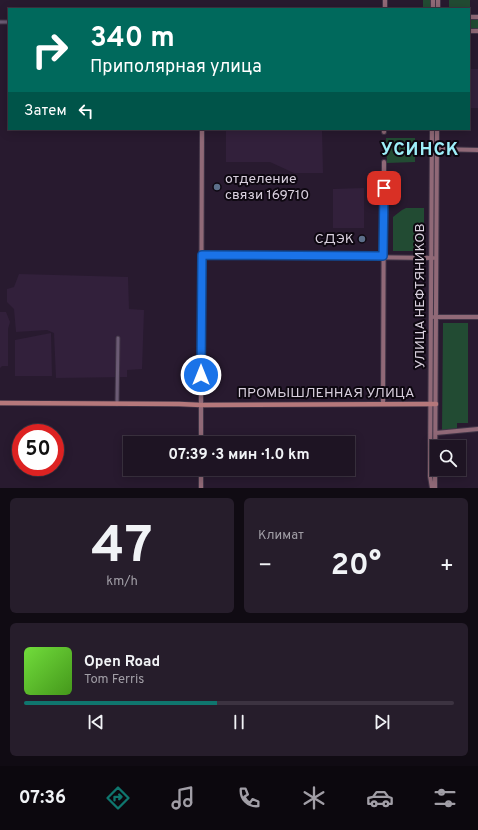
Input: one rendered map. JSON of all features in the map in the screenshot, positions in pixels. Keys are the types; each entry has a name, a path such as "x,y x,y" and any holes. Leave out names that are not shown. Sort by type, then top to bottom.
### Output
{"main road":[{"path":"201,436 202,130"},
{"name":"УЛИЦА НЕФТЯНИКОВ","path":"432,130 436,317 430,476 432,488"},
{"name":"УЛИЦА НЕФТЯНИКОВ","path":"435,488 436,433 433,404 431,317 437,130"},
{"path":"432,149 478,150"},
{"path":"383,404 384,162"},
{"path":"202,255 383,256 434,258"},
{"path":"431,317 478,317"},
{"name":"ПРОМЫШЛЕННАЯ УЛИЦА","path":"0,403 201,405 433,404"},
{"path":"436,433 478,429"},
{"path":"201,476 201,488"}],"street":[{"path":"117,404 118,338"}],"shaded area":[{"path":"470,69 478,69 478,108 470,108"},
{"path":"226,130 322,130 323,173 294,173 270,162 226,162"},
{"path":"364,188 364,228 333,228 333,189"},
{"path":"19,274 128,277 129,309 144,310 142,369 127,370 127,377 56,378 54,333 47,330 16,332 14,309 7,302 7,289 14,287"},
{"path":"0,312 6,312 10,322 8,329 8,366 2,366 0,368"},
{"path":"51,333 52,376 15,376 15,340"}],"green space":[{"path":"423,0 430,0 430,8 423,8"},
{"path":"449,0 470,0 470,8 449,8"},
{"path":"470,18 478,18 478,29 470,29"},
{"path":"386,138 415,138 415,162 387,163"},
{"path":"433,187 435,187 435,248 433,248"},
{"path":"406,208 424,208 424,251 393,251 393,217"},
{"path":"434,321 434,390 433,390"},
{"path":"443,323 468,323 468,423 457,423 457,430 442,431"}],"place":[{"name":"отделение связи 169710","path":"217,187"},
{"name":"СДЭК","path":"362,239"}],"district":[{"name":"УСИНСК","path":"420,150"}],"route":[{"path":"201,375 202,255 383,256 384,188"}]}
